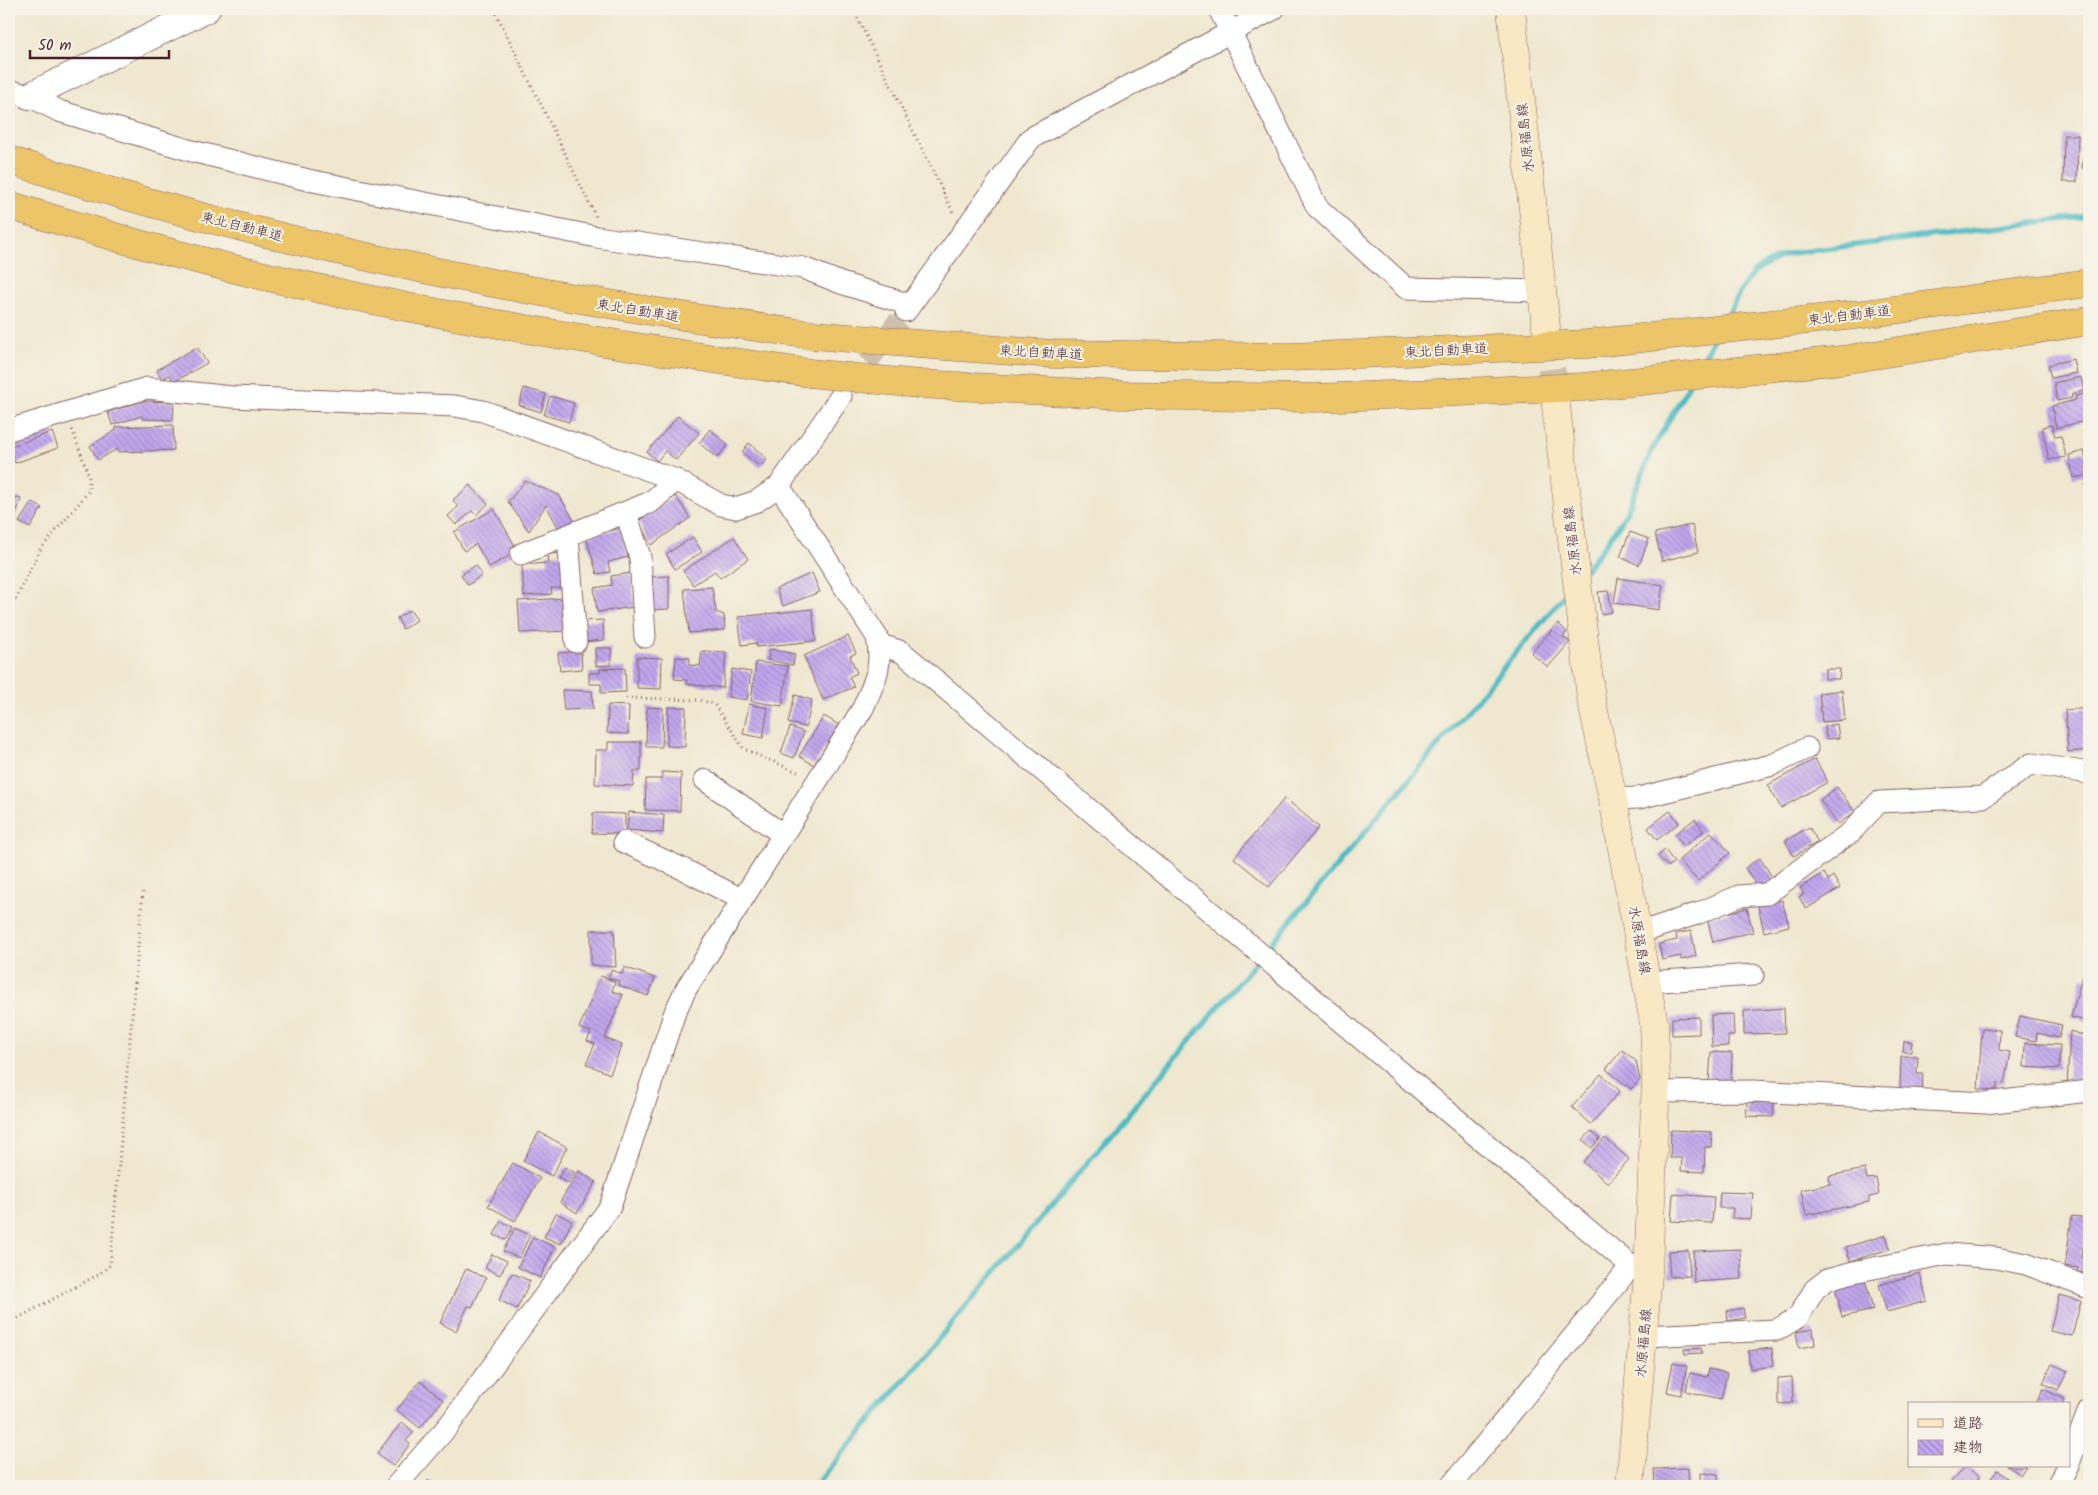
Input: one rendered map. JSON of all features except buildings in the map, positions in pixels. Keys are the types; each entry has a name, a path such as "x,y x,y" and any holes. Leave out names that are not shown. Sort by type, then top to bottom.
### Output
{"highway":[{"name":"東北自動車道","path":"9,160 207,217 378,259 545,294 689,318 814,335 1053,354 1291,357 1587,344 1864,314 2089,283"},
{"path":"9,205 193,259 368,300 537,332 809,373 919,384 1122,395 1315,398 1583,387 1842,360 2089,320"}],"main road":[{"name":"水原福島線","path":"1510,9 1546,327"},
{"name":"水原福島線","path":"1555,398 1591,698 1639,932 1654,1023 1656,1092 1640,1270 1644,1336 1630,1486"}],"street":[{"path":"19,93 207,9"},
{"path":"1219,9 1316,207 1406,288 1543,291"},
{"path":"19,93 60,111 212,156 337,186 597,238 803,268 908,308 1031,138 1230,30 1274,9"},
{"path":"9,430 147,388 232,397 455,406 483,411 676,480 721,505 736,508 757,501 779,486 842,396"},
{"path":"521,554 651,502 676,480"},
{"path":"396,1486 449,1425 610,1207 675,1012 686,989 863,708 878,674 880,650 877,637 779,486"},
{"path":"626,513 640,557 645,636"},
{"path":"568,536 576,642"},
{"path":"880,650 887,647 902,652 1640,1270 1450,1486"},
{"path":"1613,799 1639,798 1772,765 1807,748"},
{"path":"1639,932 1699,913 1739,896 1767,894 1851,832 1879,802 1983,797 2031,764 2089,773"},
{"path":"705,780 782,834"},
{"path":"624,842 683,869 741,899"},
{"path":"1647,982 1753,975"},
{"path":"1656,1092 1753,1091 1985,1103 2089,1091"},
{"path":"1644,1336 1777,1330 1798,1317 1815,1289 1828,1279 1853,1272 1947,1254 1996,1258 2026,1264 2089,1288"},
{"path":"2070,1462 2089,1410"},
{"path":"2058,1486 2067,1468"}],"path":[{"path":"494,9 598,221 597,238"},
{"path":"853,9 963,232"},
{"path":"9,613 40,550 89,491 89,476 67,412"},
{"path":"626,698 699,700 714,704 744,749 817,780"},
{"path":"9,1323 99,1274 110,1265 143,891"}],"waterway":[{"path":"1725,320 1744,286 1757,270 1777,258 1792,253 2089,216"},
{"path":"1699,366 1714,339"},
{"path":"1585,570 1606,544 1626,514 1652,450 1689,385"},
{"path":"815,1486 1568,591"}],"tunnel":[{"path":"848,388 906,311"},
{"path":"1546,327 1555,398"}]}
